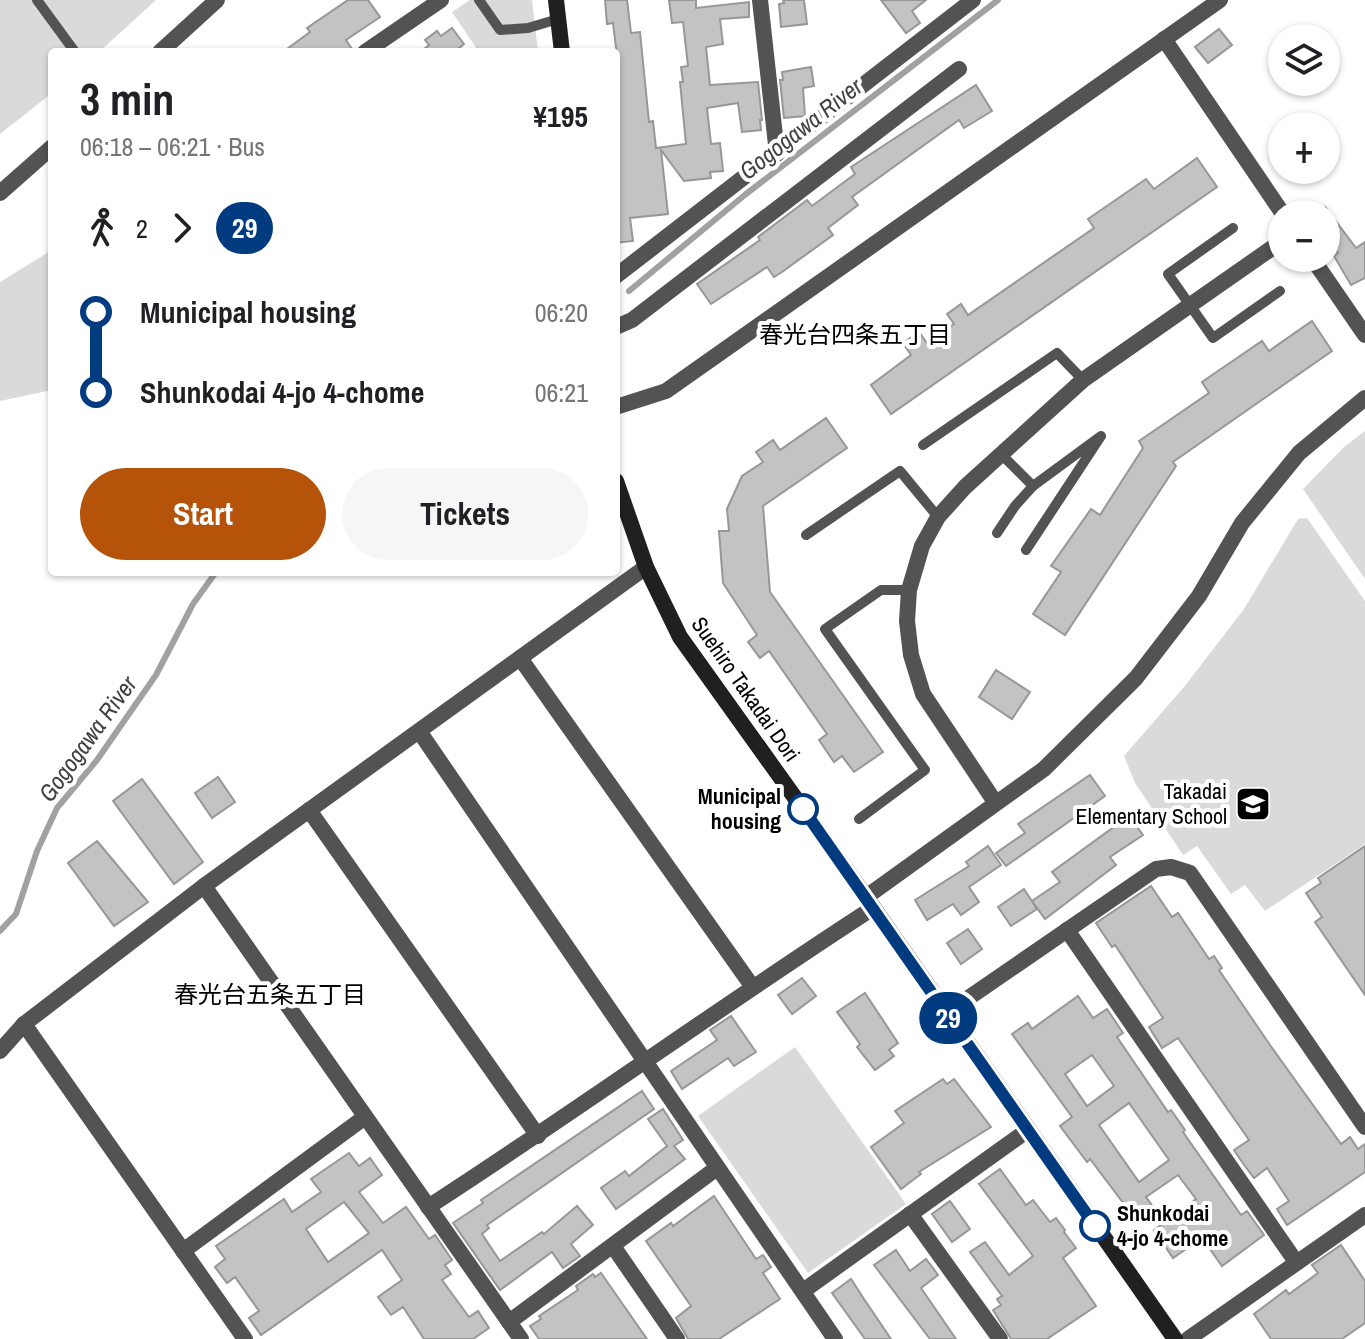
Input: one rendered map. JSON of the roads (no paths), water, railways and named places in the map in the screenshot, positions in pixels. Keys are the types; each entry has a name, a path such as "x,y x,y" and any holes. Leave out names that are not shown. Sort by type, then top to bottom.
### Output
{"street":[{"path":"164,48 217,0"},
{"path":"371,48 441,0"},
{"path":"556,0 560,48"},
{"path":"760,0 777,154"},
{"path":"620,273 973,0"},
{"path":"620,406 666,391 1220,0"},
{"path":"1164,39 1273,200"},
{"path":"620,325 632,320 959,69"},
{"path":"0,193 48,151"},
{"path":"995,802 923,694 911,655 907,621 909,590 922,546 938,517 965,487 1083,380 1268,251"},
{"path":"1322,272 1365,335"},
{"path":"428,1207 538,1136 869,903 995,802 1044,769 1136,678 1199,596 1251,511 1299,453 1365,398"},
{"name":"Suehiro Takadai Dori","path":"620,492 646,567 680,637 1175,1339"},
{"path":"0,1051 24,1024 204,886 646,567"},
{"path":"520,658 752,986"},
{"path":"419,731 835,1339"},
{"path":"309,810 538,1136"},
{"path":"945,1014 1156,869 1171,867 1190,873 1365,1127"},
{"path":"204,886 521,1339"},
{"path":"1067,930 1296,1262"},
{"path":"24,1024 245,1339"},
{"path":"183,1251 365,1117"},
{"path":"803,1291 1028,1130"},
{"path":"509,1322 717,1168"},
{"path":"910,1214 1000,1339"},
{"path":"1188,1339 1365,1215"},
{"path":"613,1246 677,1339"}],"lane":[{"path":"37,0 72,48"},
{"path":"479,0 500,30 528,28 558,19"},
{"path":"1233,228 1168,274 1213,338 1280,291"},
{"path":"923,445 1057,353 1083,380"},
{"path":"997,533 1033,486 1101,436 1026,550"},
{"path":"1002,455 1033,486"},
{"path":"806,535 900,471 938,517"},
{"path":"859,819 925,770 825,629 881,590 909,590"}],"waterway":[{"name":"Gogogawa River","path":"629,291 746,194 998,0"},
{"name":"Gogogawa River","path":"0,931 16,914 37,851 57,808 97,760 156,675 193,604 213,576"}],"place":[{"name":"Takadai Elementary School","path":"1253,804"},
{"name":"Municipal housing","path":"803,809"},
{"name":"Shunkodai 4-jo 4-chome","path":"1095,1226"}],"district":[{"name":"春光台四条五丁目","path":"855,335"},
{"name":"春光台五条五丁目","path":"270,995"}]}
